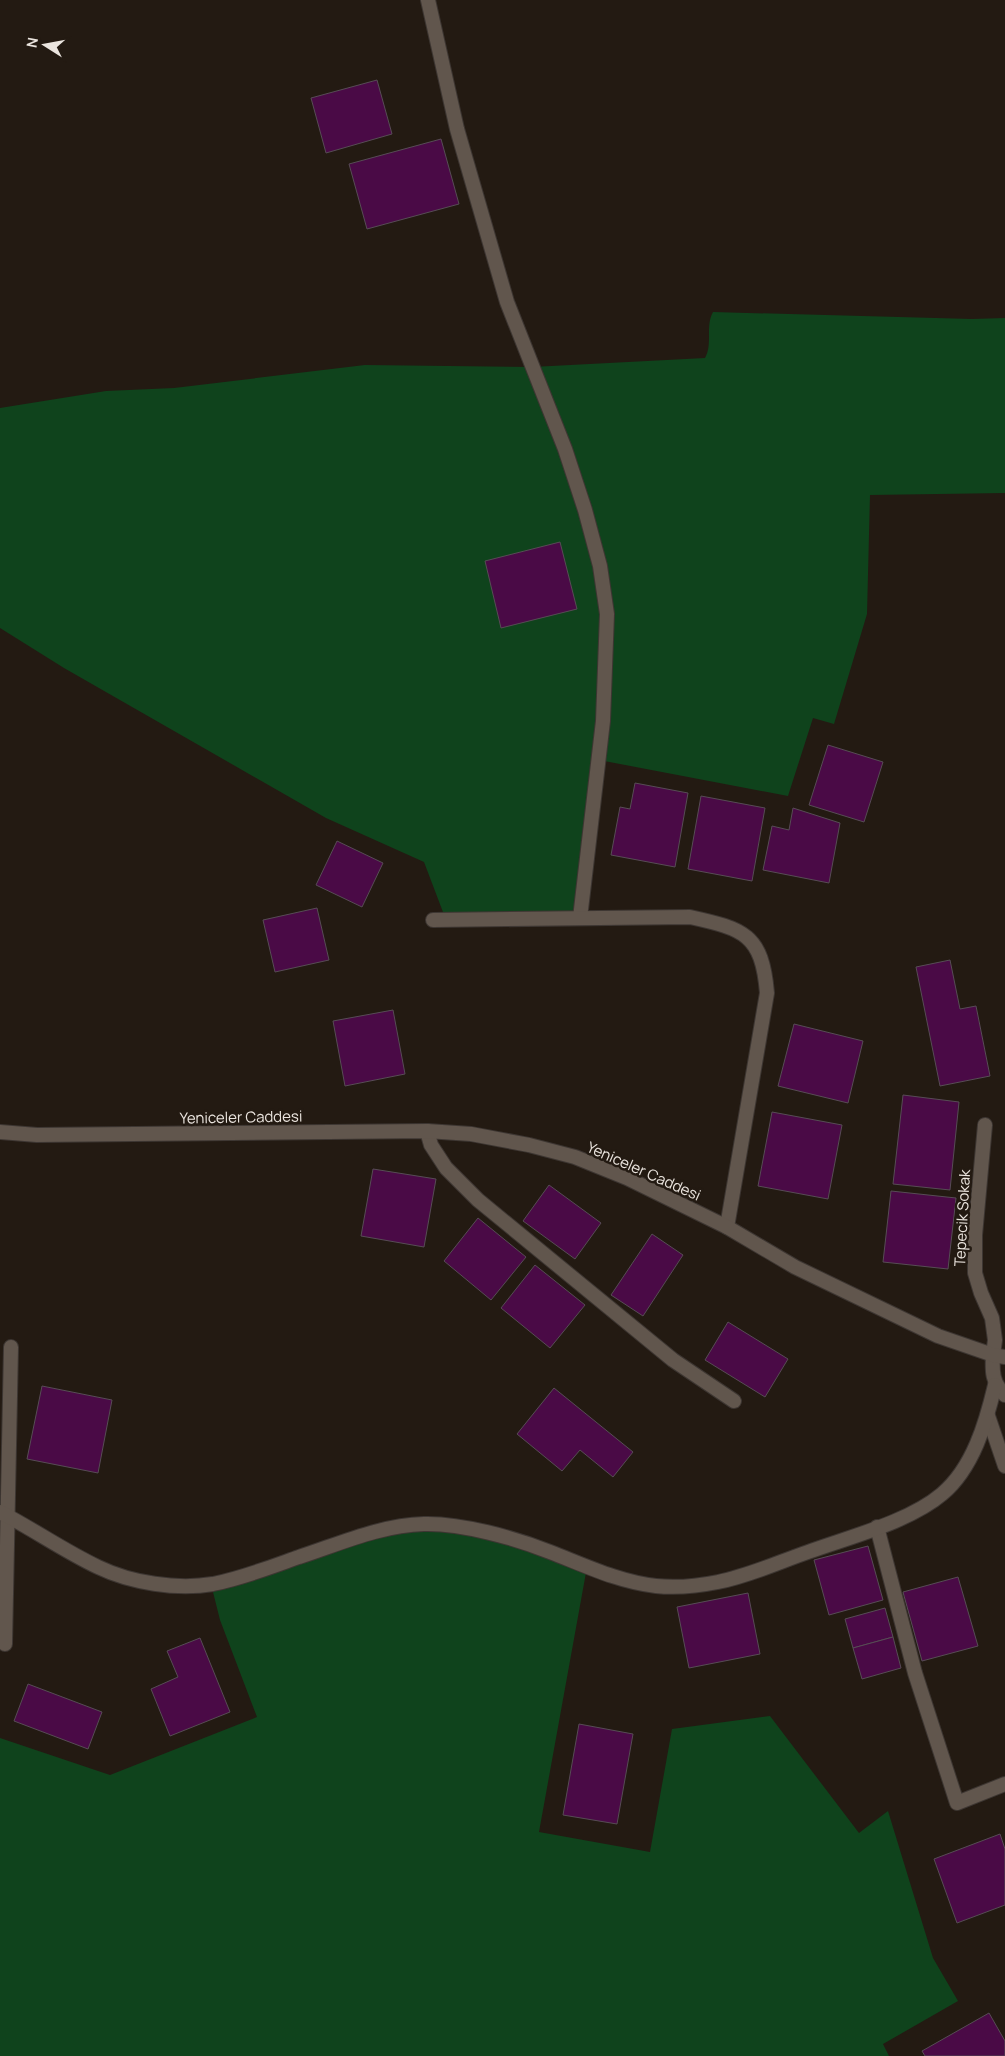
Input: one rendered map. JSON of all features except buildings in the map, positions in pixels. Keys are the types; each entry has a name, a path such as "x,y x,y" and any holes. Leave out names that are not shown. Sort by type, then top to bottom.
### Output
{"street":[{"path":"428,0 457,129 507,302 565,449 585,510 600,566 607,614 603,721 580,918"},
{"path":"433,920 690,917 727,925 743,933 756,948 765,969 767,993 727,1227"},
{"name":"Tepecik Sokak","path":"4,1514 98,1567 120,1576 163,1584 189,1586 211,1584 246,1576 363,1536 400,1527 425,1524 456,1527 506,1537 628,1580 656,1586 684,1587 718,1582 747,1574 877,1528 911,1513 942,1494 961,1473 1000,1390 992,1369 999,1356 992,1318 980,1293 975,1273 975,1235 985,1124"},
{"path":"427,1131 431,1145 446,1168 478,1200 673,1360 734,1401"},
{"name":"Yeniceler Caddesi","path":"0,1132 37,1135 427,1131 471,1134 529,1145 575,1157 627,1178 727,1227 795,1267 874,1307 938,1336 999,1356"},
{"path":"4,1644 4,1514 11,1347"},
{"path":"988,1416 1005,1466"},
{"path":"877,1528 915,1673 957,1803 1005,1784"}],"green space":[{"path":"713,312 972,319 1005,318 1005,493 870,495 867,614 834,724 813,718 788,796 599,760 580,918 446,920 424,862 326,818 64,668 0,628 0,408 106,391 174,388 365,365 532,367 705,358 709,347 709,323"},
{"path":"456,1527 587,1567 539,1832 650,1852 672,1729 770,1716 859,1833 888,1811 933,1958 958,2001 883,2044 889,2056 0,2056 0,1738 110,1775 257,1717 220,1620 211,1584 363,1536"}]}
